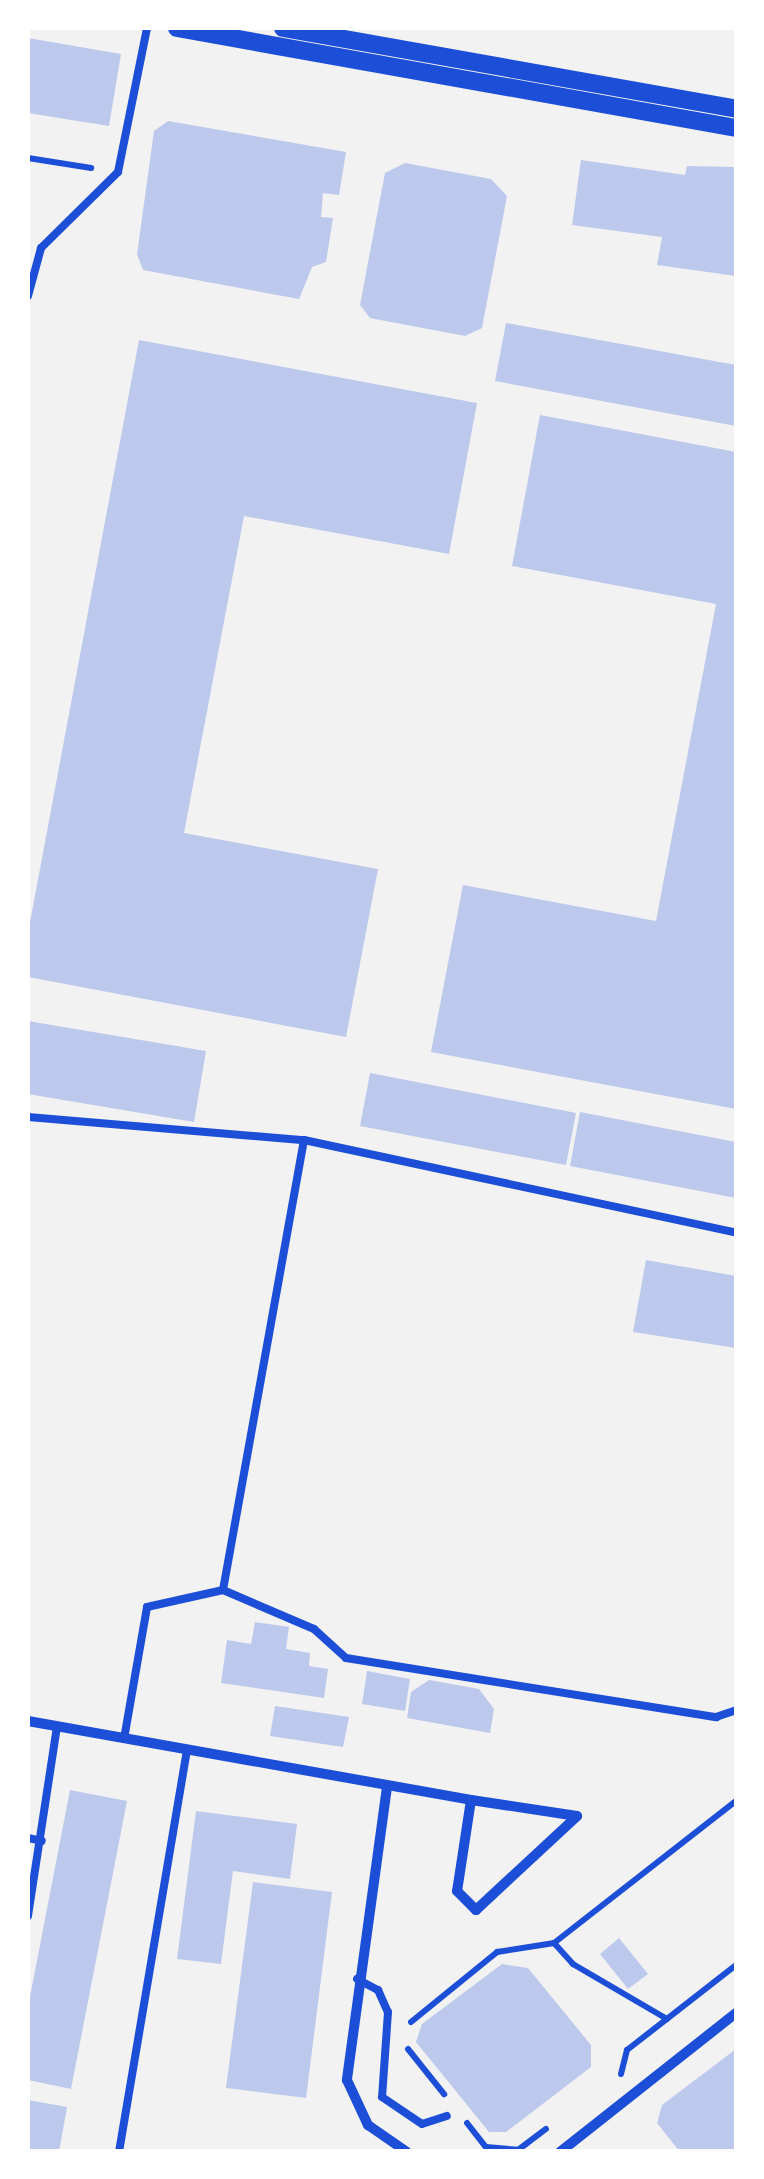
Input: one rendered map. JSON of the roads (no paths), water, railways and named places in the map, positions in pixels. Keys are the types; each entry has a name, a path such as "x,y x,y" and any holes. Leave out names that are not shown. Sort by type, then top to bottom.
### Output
{"street":[{"path":"177,28 736,128"},
{"path":"282,28 736,108"},
{"path":"28,1722 387,1787 577,1816 476,1910 457,1891 471,1800"},
{"path":"387,1787 357,1979 347,2080 368,2125 407,2152"},
{"path":"560,2152 736,2012"}],"lane":[{"path":"28,296 41,248 118,172 147,28"},
{"path":"28,1117 304,1140 736,1233"},
{"path":"223,1590 304,1140"},
{"path":"124,1740 147,1607 223,1590 314,1630 346,1658 716,1717 736,1710"},
{"path":"28,1916 57,1727"},
{"path":"119,2152 187,1751"},
{"path":"28,1838 42,1841"},
{"path":"357,1979 378,1990 388,2012 382,2097 422,2124 448,2116"}]}
